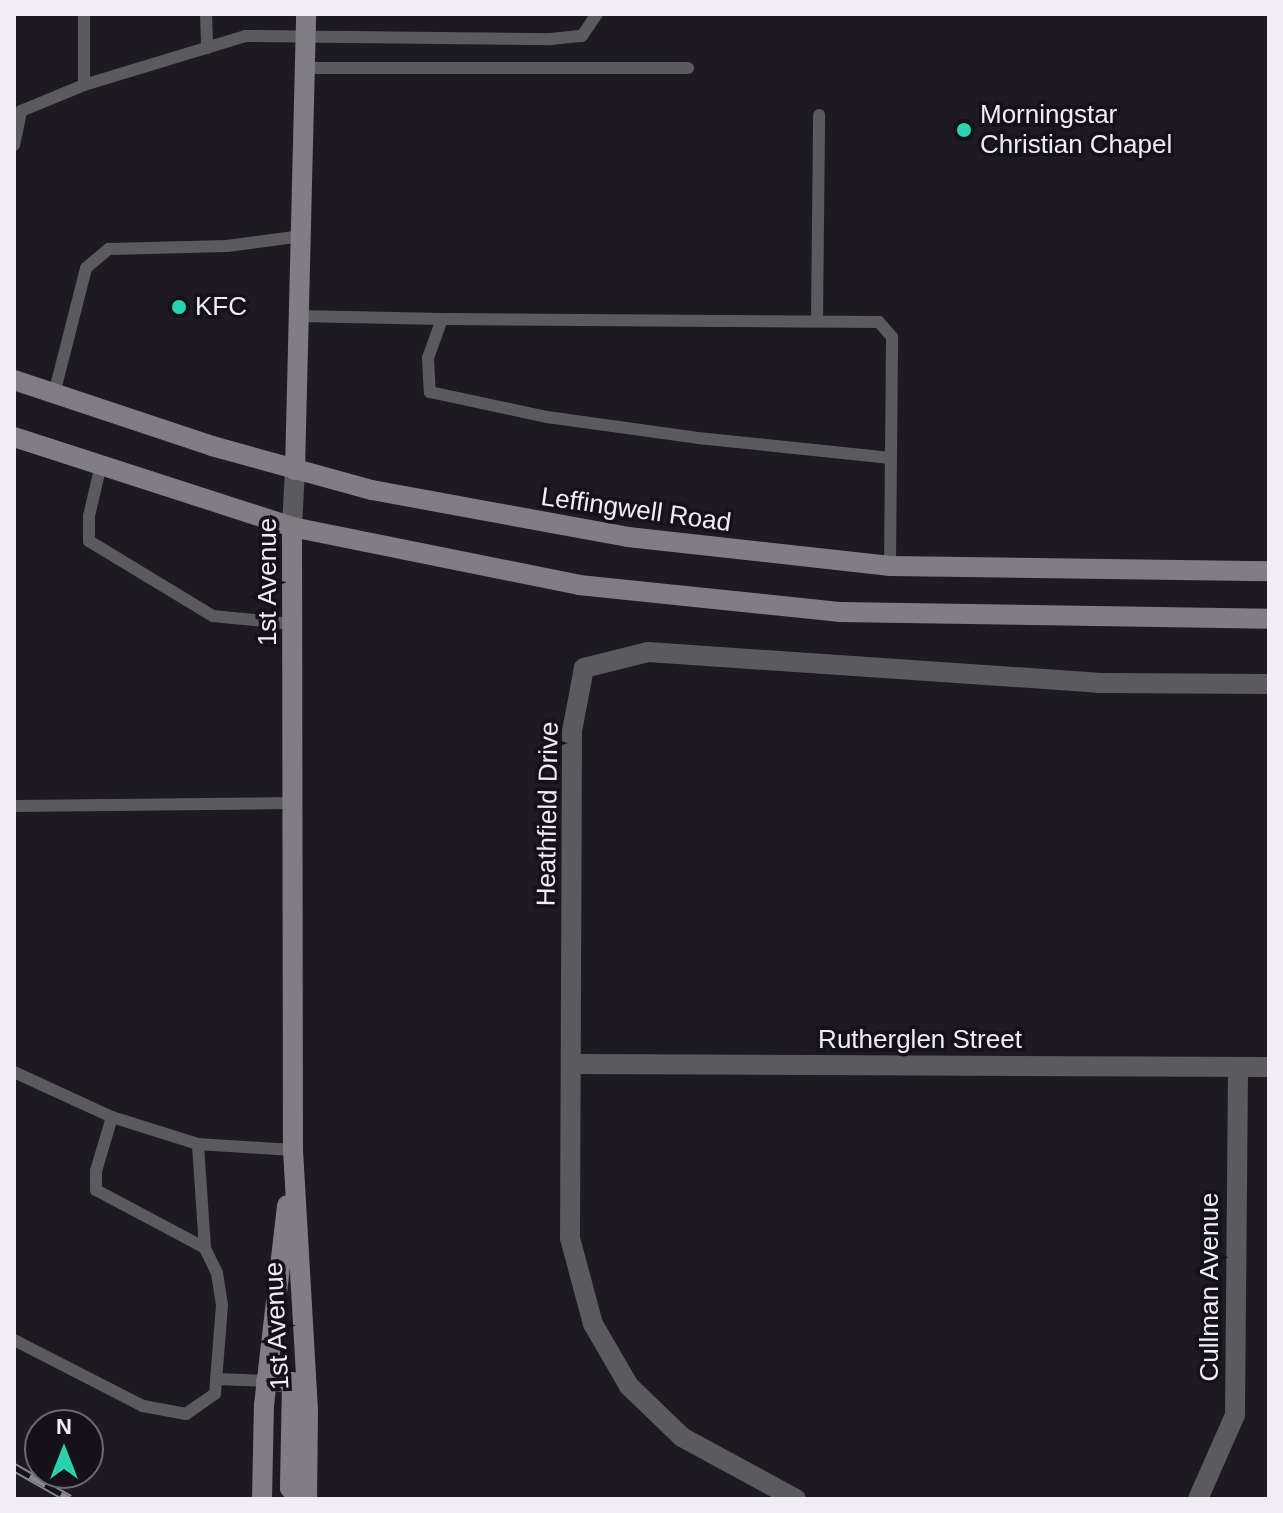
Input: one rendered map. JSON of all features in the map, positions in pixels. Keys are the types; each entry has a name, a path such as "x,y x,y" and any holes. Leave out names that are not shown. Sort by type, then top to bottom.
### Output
{"main road":[{"name":"1st Avenue","path":"295,470 306,14"},
{"name":"Leffingwell Road","path":"14,380 295,470 553,525 890,566 1269,571"},
{"path":"14,437 100,469 292,527 476,567 688,600 839,612 1269,619"},
{"name":"1st Avenue","path":"292,527 296,803 293,1150 307,1499"},
{"name":"1st Avenue","path":"262,1499 266,1381 293,1150"},
{"path":"266,1381 292,1382 290,1488 299,1499"}],"street":[{"name":"1st Avenue","path":"292,527 295,470"},
{"name":"Heathfield Drive","path":"796,1499 682,1437 629,1386 593,1324 570,1238 572,731 584,668 648,652 1098,683 1269,684"},
{"name":"Rutherglen Street","path":"571,1064 1269,1067"},
{"name":"Cullman Avenue","path":"1198,1499 1235,1415 1238,1067"}],"lane":[{"path":"84,14 84,85"},
{"path":"206,14 207,48"},
{"path":"14,145 21,111 84,85 245,36 551,39 582,36 597,14"},
{"path":"305,68 688,68"},
{"path":"817,318 819,115"},
{"path":"54,394 86,268 109,249 227,246 302,236"},
{"path":"299,316 442,319 817,318 879,322 892,337 890,566"},
{"path":"442,319 428,358 430,392 668,434 796,452 891,458"},
{"path":"100,469 89,516 89,541 213,616 293,624"},
{"path":"14,806 296,803"},
{"path":"14,1072 112,1117 198,1144 293,1150"},
{"path":"112,1117 96,1171 96,1190 205,1248"},
{"path":"14,1340 143,1406 186,1414 215,1394 222,1305 217,1273 205,1248 198,1144"},
{"name":"1st Avenue","path":"216,1379 266,1381"}],"railway":[{"path":"14,1467 70,1499"}],"place":[{"name":"Morningstar Christian Chapel","path":"964,130"},
{"name":"KFC","path":"179,307"}]}
